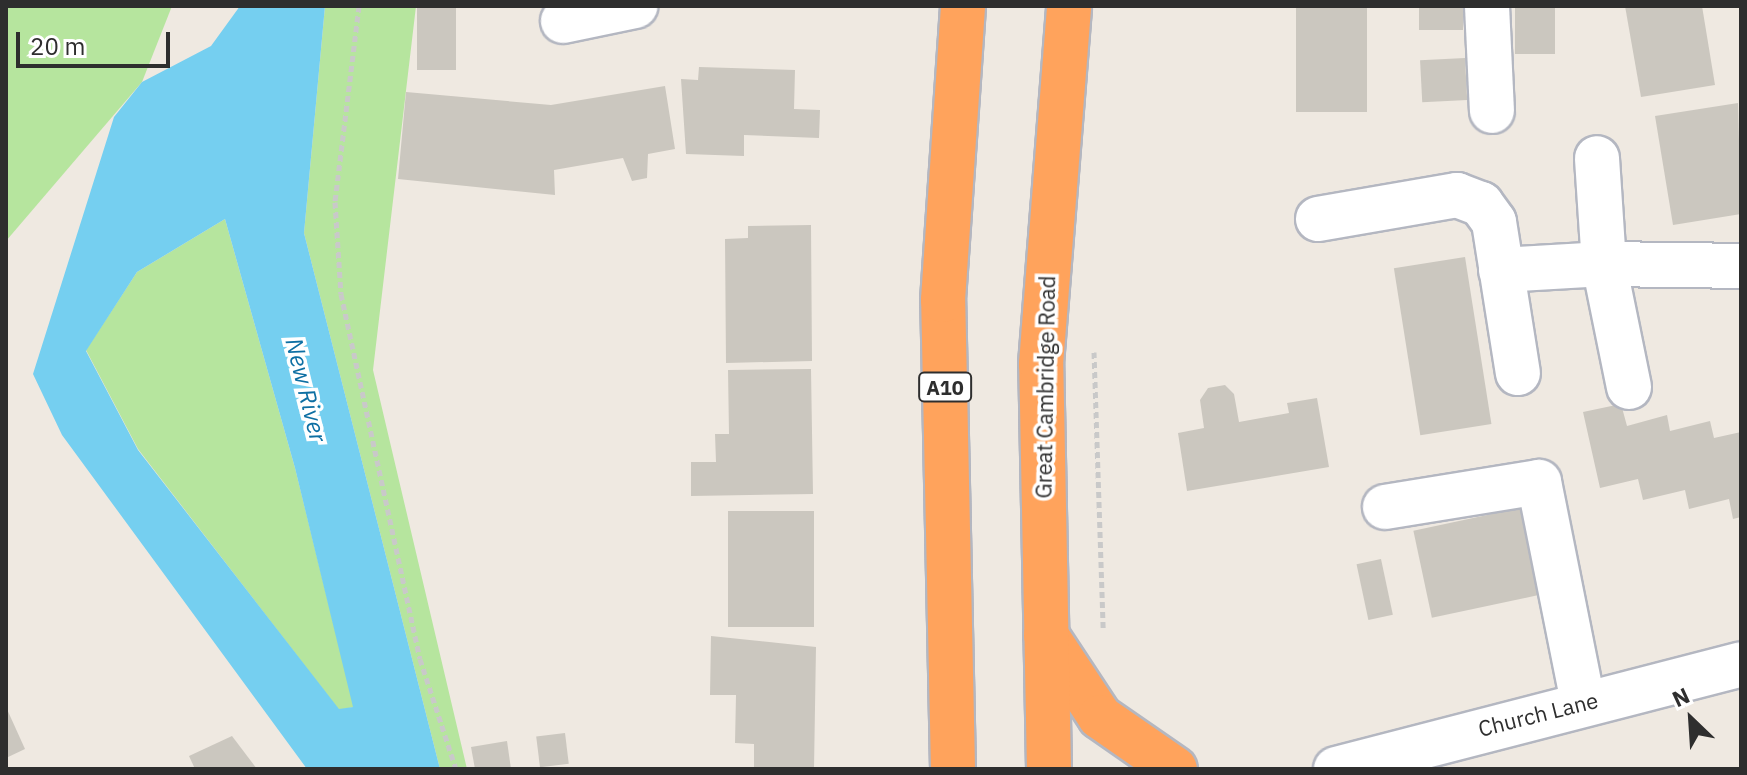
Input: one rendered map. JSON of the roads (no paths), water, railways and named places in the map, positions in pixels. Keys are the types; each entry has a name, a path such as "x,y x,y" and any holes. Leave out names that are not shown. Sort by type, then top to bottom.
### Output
{"highway":[{"name":"A10","path":"953,769 943,300 959,6"},
{"name":"Great Cambridge Road","path":"1049,769 1041,364 1069,6"},
{"path":"1046,635 1100,717 1175,769"}],"street":[{"path":"563,21 635,6"},
{"path":"1487,6 1492,111"},
{"path":"1597,158 1604,264 1629,387"},
{"path":"1318,219 1457,195 1481,204 1521,268 1518,373"},
{"path":"1521,268 1604,264 1741,266"},
{"path":"1385,507 1539,482 1583,703"},
{"name":"Church Lane","path":"1336,769 1444,754 1583,703 1741,664"}],"water":[{"name":"New River","path":"240,6 325,6 304,233 440,769 307,769 62,435 33,374 114,117 142,82 211,46","holes":["225,219 295,468 353,707 339,709 138,450 86,351 137,272"]}]}
